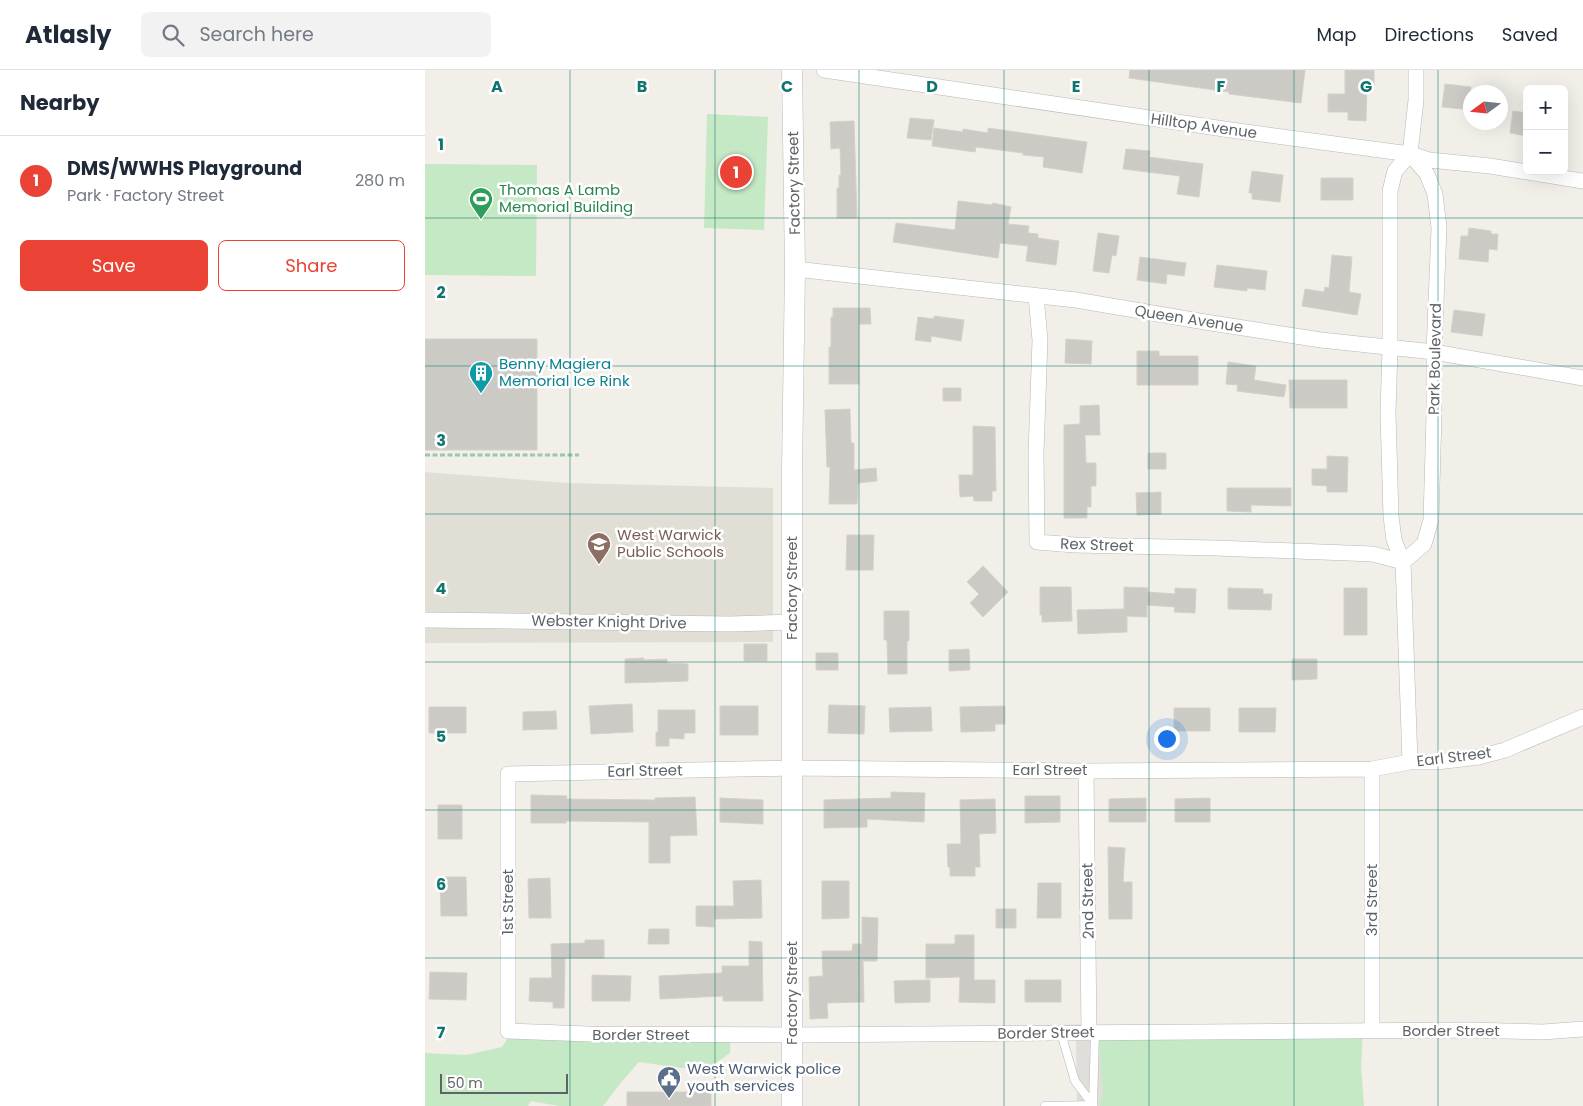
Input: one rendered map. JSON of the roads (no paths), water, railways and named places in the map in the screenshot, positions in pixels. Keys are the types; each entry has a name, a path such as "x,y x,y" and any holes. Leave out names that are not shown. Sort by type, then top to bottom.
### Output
{"street":[{"name":"Factory Street","path":"792,70 795,269 792,622 792,1106"},
{"name":"Hilltop Avenue","path":"824,70 1238,131 1410,154 1429,160 1490,166 1583,181"},
{"path":"1410,762 1403,562 1394,540 1391,516 1388,413 1390,191 1395,171 1410,154 1416,100 1416,70"},
{"name":"Park Boulevard","path":"1403,562 1423,544 1431,520 1434,352 1439,228 1435,194 1427,174 1410,154"},
{"name":"Queen Avenue","path":"795,269 1076,300 1321,340 1434,352 1583,378"},
{"name":"Rex Street","path":"1036,296 1040,340 1035,453 1037,542 1075,545 1373,554 1403,562"},
{"name":"Webster Knight Drive","path":"425,620 730,624 792,622"},
{"name":"Earl Street","path":"509,774 793,768 1086,771 1371,769 1410,762 1437,762 1488,755 1505,750 1583,717"},
{"name":"3rd Street","path":"1371,769 1373,1031"},
{"name":"2nd Street","path":"1086,771 1092,1032"},
{"name":"1st Street","path":"508,1031 507,898 509,774"},
{"name":"Border Street","path":"508,1031 589,1034 792,1035 1092,1032 1543,1032 1583,1029"}],"lane":[{"path":"1092,1032 1093,1105"},
{"path":"1061,1033 1075,1081 1093,1105"},
{"path":"1045,1106 1093,1105"}],"place":[{"name":"DMS/WWHS Playground","path":"736,172"},
{"name":"Thomas A Lamb Memorial Building","path":"481,220"},
{"name":"Benny Magiera Memorial Ice Rink","path":"481,394"},
{"name":"West Warwick Public Schools","path":"599,565"},
{"name":"West Warwick police youth services","path":"669,1099"}]}
